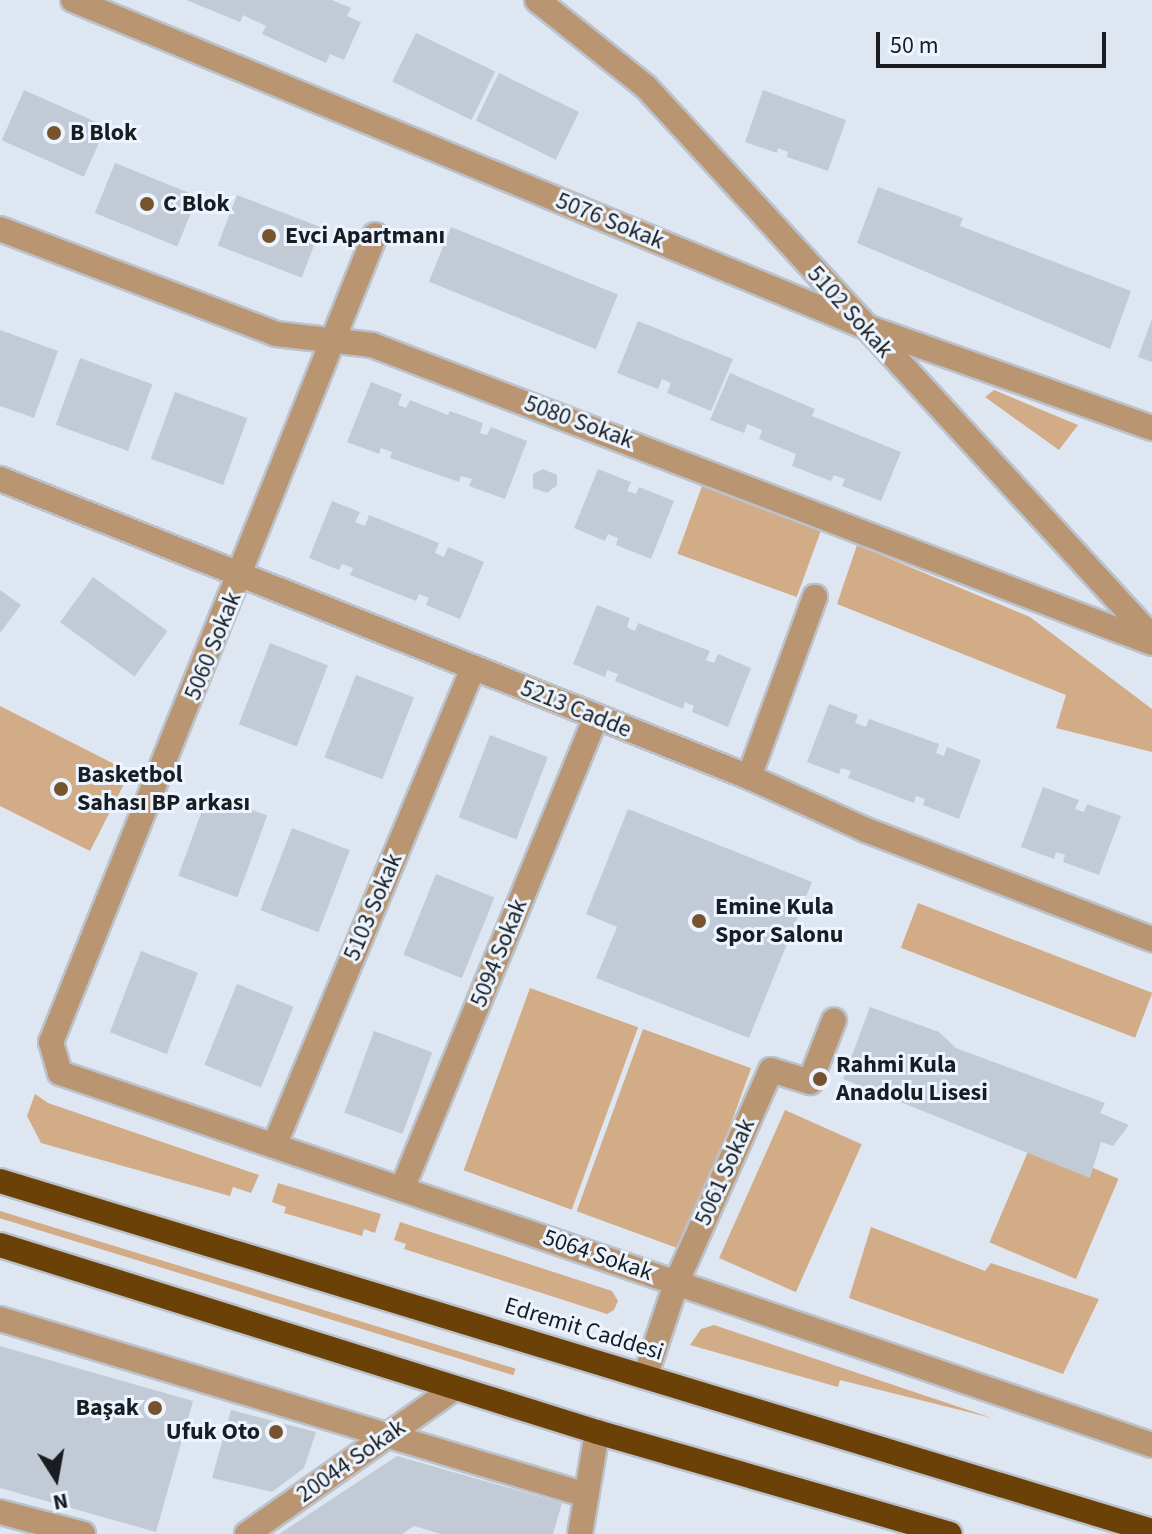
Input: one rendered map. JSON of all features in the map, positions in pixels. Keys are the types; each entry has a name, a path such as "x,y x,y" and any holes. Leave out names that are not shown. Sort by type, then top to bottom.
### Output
{"highway":[{"name":"Edremit Caddesi","path":"0,1181 1152,1531"},
{"path":"0,1245 597,1432 950,1534"}],"street":[{"name":"5076 Sokak","path":"73,0 861,325 1152,428"},
{"name":"5102 Sokak","path":"537,0 646,87 1152,640"},
{"name":"5080 Sokak","path":"0,229 276,334 372,345 1152,640"},
{"name":"5060 Sokak","path":"52,1056 51,1042 242,576 375,235"},
{"name":"5213 Cadde","path":"0,479 749,777 866,830 1152,939"},
{"path":"749,777 815,597"},
{"name":"5103 Sokak","path":"274,1146 473,668"},
{"name":"5094 Sokak","path":"402,1189 596,717"},
{"name":"5061 Sokak","path":"645,1377 677,1281 771,1070 810,1082 834,1020"},
{"name":"5064 Sokak","path":"52,1056 60,1073 1152,1445"},
{"path":"0,1319 586,1495"},
{"name":"20044 Sokak","path":"247,1534 455,1388"},
{"path":"580,1534 597,1432"},
{"path":"0,1512 83,1534"}],"shaded area":[{"path":"994,390 1078,425 1059,450 985,397"},
{"path":"702,486 821,529 797,597 677,554"},
{"path":"857,545 1030,617 1152,709 1152,752 1056,728 1066,695 837,604"},
{"name":"Basketbol Sahası BP arkası","path":"0,706 130,772 90,851 0,806"},
{"path":"918,903 1152,993 1135,1038 901,948"},
{"path":"530,988 638,1027 572,1210 464,1170"},
{"path":"643,1029 751,1068 685,1251 577,1211"},
{"path":"35,1094 48,1103 259,1175 251,1193 233,1187 230,1196 41,1143 27,1116"},
{"path":"785,1110 862,1144 796,1292 719,1258"},
{"path":"1032,1142 1119,1179 1076,1279 989,1242"},
{"path":"278,1183 381,1214 375,1233 364,1229 362,1236 284,1213 286,1207 272,1202"},
{"path":"0,1211 515,1369 513,1375 0,1218"},
{"path":"400,1222 612,1291 618,1301 614,1310 607,1314 404,1249 406,1244 394,1240"},
{"path":"871,1227 985,1271 991,1263 1099,1299 1063,1374 849,1298"},
{"path":"714,1325 992,1418 840,1380 838,1387 690,1345 701,1329"}],"building":[{"path":"186,0 332,0 351,8 347,16 361,22 344,60 330,54 326,63 262,34 266,26 243,15 240,22"},
{"path":"416,33 495,72 471,120 392,82"},
{"path":"499,73 579,112 556,160 476,121"},
{"name":"B Blok","path":"24,90 106,127 84,177 2,140"},
{"path":"763,90 846,120 828,171 787,157 788,152 778,148 777,153 745,142"},
{"name":"C Blok","path":"115,163 198,196 177,246 95,213"},
{"path":"878,187 963,218 960,226 1131,291 1110,349 857,243"},
{"name":"Evci Apartmanı","path":"237,195 321,227 302,278 218,245"},
{"path":"451,227 618,294 596,349 429,282"},
{"path":"1152,319 1152,362 1138,357"},
{"path":"638,321 733,359 711,411 667,393 671,383 662,379 658,389 617,373"},
{"path":"0,330 58,351 34,418 0,406"},
{"path":"80,358 152,384 128,451 56,425"},
{"path":"730,373 815,409 812,416 901,452 881,501 842,486 845,479 834,475 831,481 792,466 796,454 759,439 762,430 747,424 744,433 710,420"},
{"path":"371,382 402,394 398,405 406,408 410,400 448,415 450,411 483,423 480,433 487,435 491,427 527,441 505,499 469,486 472,479 461,476 459,482 390,458 392,452 381,448 379,454 347,442"},
{"path":"175,392 247,418 223,485 151,459"},
{"path":"543,469 557,475 557,485 547,493 533,488 533,474"},
{"path":"598,469 631,482 627,491 636,494 639,487 674,501 651,559 616,545 618,538 608,534 605,541 574,528"},
{"path":"332,501 360,512 355,522 365,526 369,515 439,543 435,553 444,557 448,547 484,562 460,619 426,605 429,598 419,594 416,601 350,575 353,568 342,564 339,570 309,558"},
{"path":"93,577 167,631 135,676 60,622"},
{"path":"0,590 21,605 0,633"},
{"path":"597,605 630,618 627,627 635,631 638,623 710,651 706,660 714,663 718,654 751,668 728,727 692,712 694,706 685,702 683,709 615,681 618,674 607,670 605,677 573,664"},
{"path":"270,643 328,665 297,746 239,724"},
{"path":"356,675 414,697 382,779 324,757"},
{"path":"829,704 858,715 855,723 866,727 869,719 939,744 936,753 944,756 947,747 981,760 959,819 923,805 925,799 916,796 914,803 848,778 851,771 841,768 839,774 807,762"},
{"path":"490,735 548,757 516,839 458,817"},
{"path":"1043,787 1079,800 1075,809 1084,812 1087,804 1121,816 1099,875 1063,862 1065,855 1056,852 1054,859 1021,847"},
{"path":"208,794 267,816 237,897 178,876"},
{"name":"Emine Kula Spor Salonu","path":"628,809 812,882 749,1038 596,978 617,927 586,914"},
{"path":"292,828 350,850 318,932 260,910"},
{"path":"436,874 494,898 462,978 403,955"},
{"path":"141,951 198,973 167,1054 110,1032"},
{"path":"237,984 294,1007 261,1088 204,1065"},
{"name":"Rahmi Kula Anadolu Lisesi","path":"870,1007 939,1032 956,1048 1105,1103 1100,1113 1129,1125 1113,1146 1101,1142 1090,1178 843,1079"},
{"path":"374,1031 432,1052 403,1134 344,1113"},
{"path":"0,1346 193,1401 156,1532 0,1488"},
{"path":"231,1410 316,1432 304,1468 272,1492 212,1478"},
{"path":"397,1456 562,1503 553,1534 441,1534 414,1526 402,1534 279,1534"}],"place":[{"name":"B Blok","path":"54,133"},
{"name":"C Blok","path":"147,204"},
{"name":"Evci Apartmanı","path":"269,236"},
{"name":"Basketbol Sahası BP arkası","path":"61,789"},
{"name":"Emine Kula Spor Salonu","path":"699,921"},
{"name":"Rahmi Kula Anadolu Lisesi","path":"820,1079"},
{"name":"Başak","path":"155,1408"},
{"name":"Ufuk Oto","path":"276,1432"}]}
